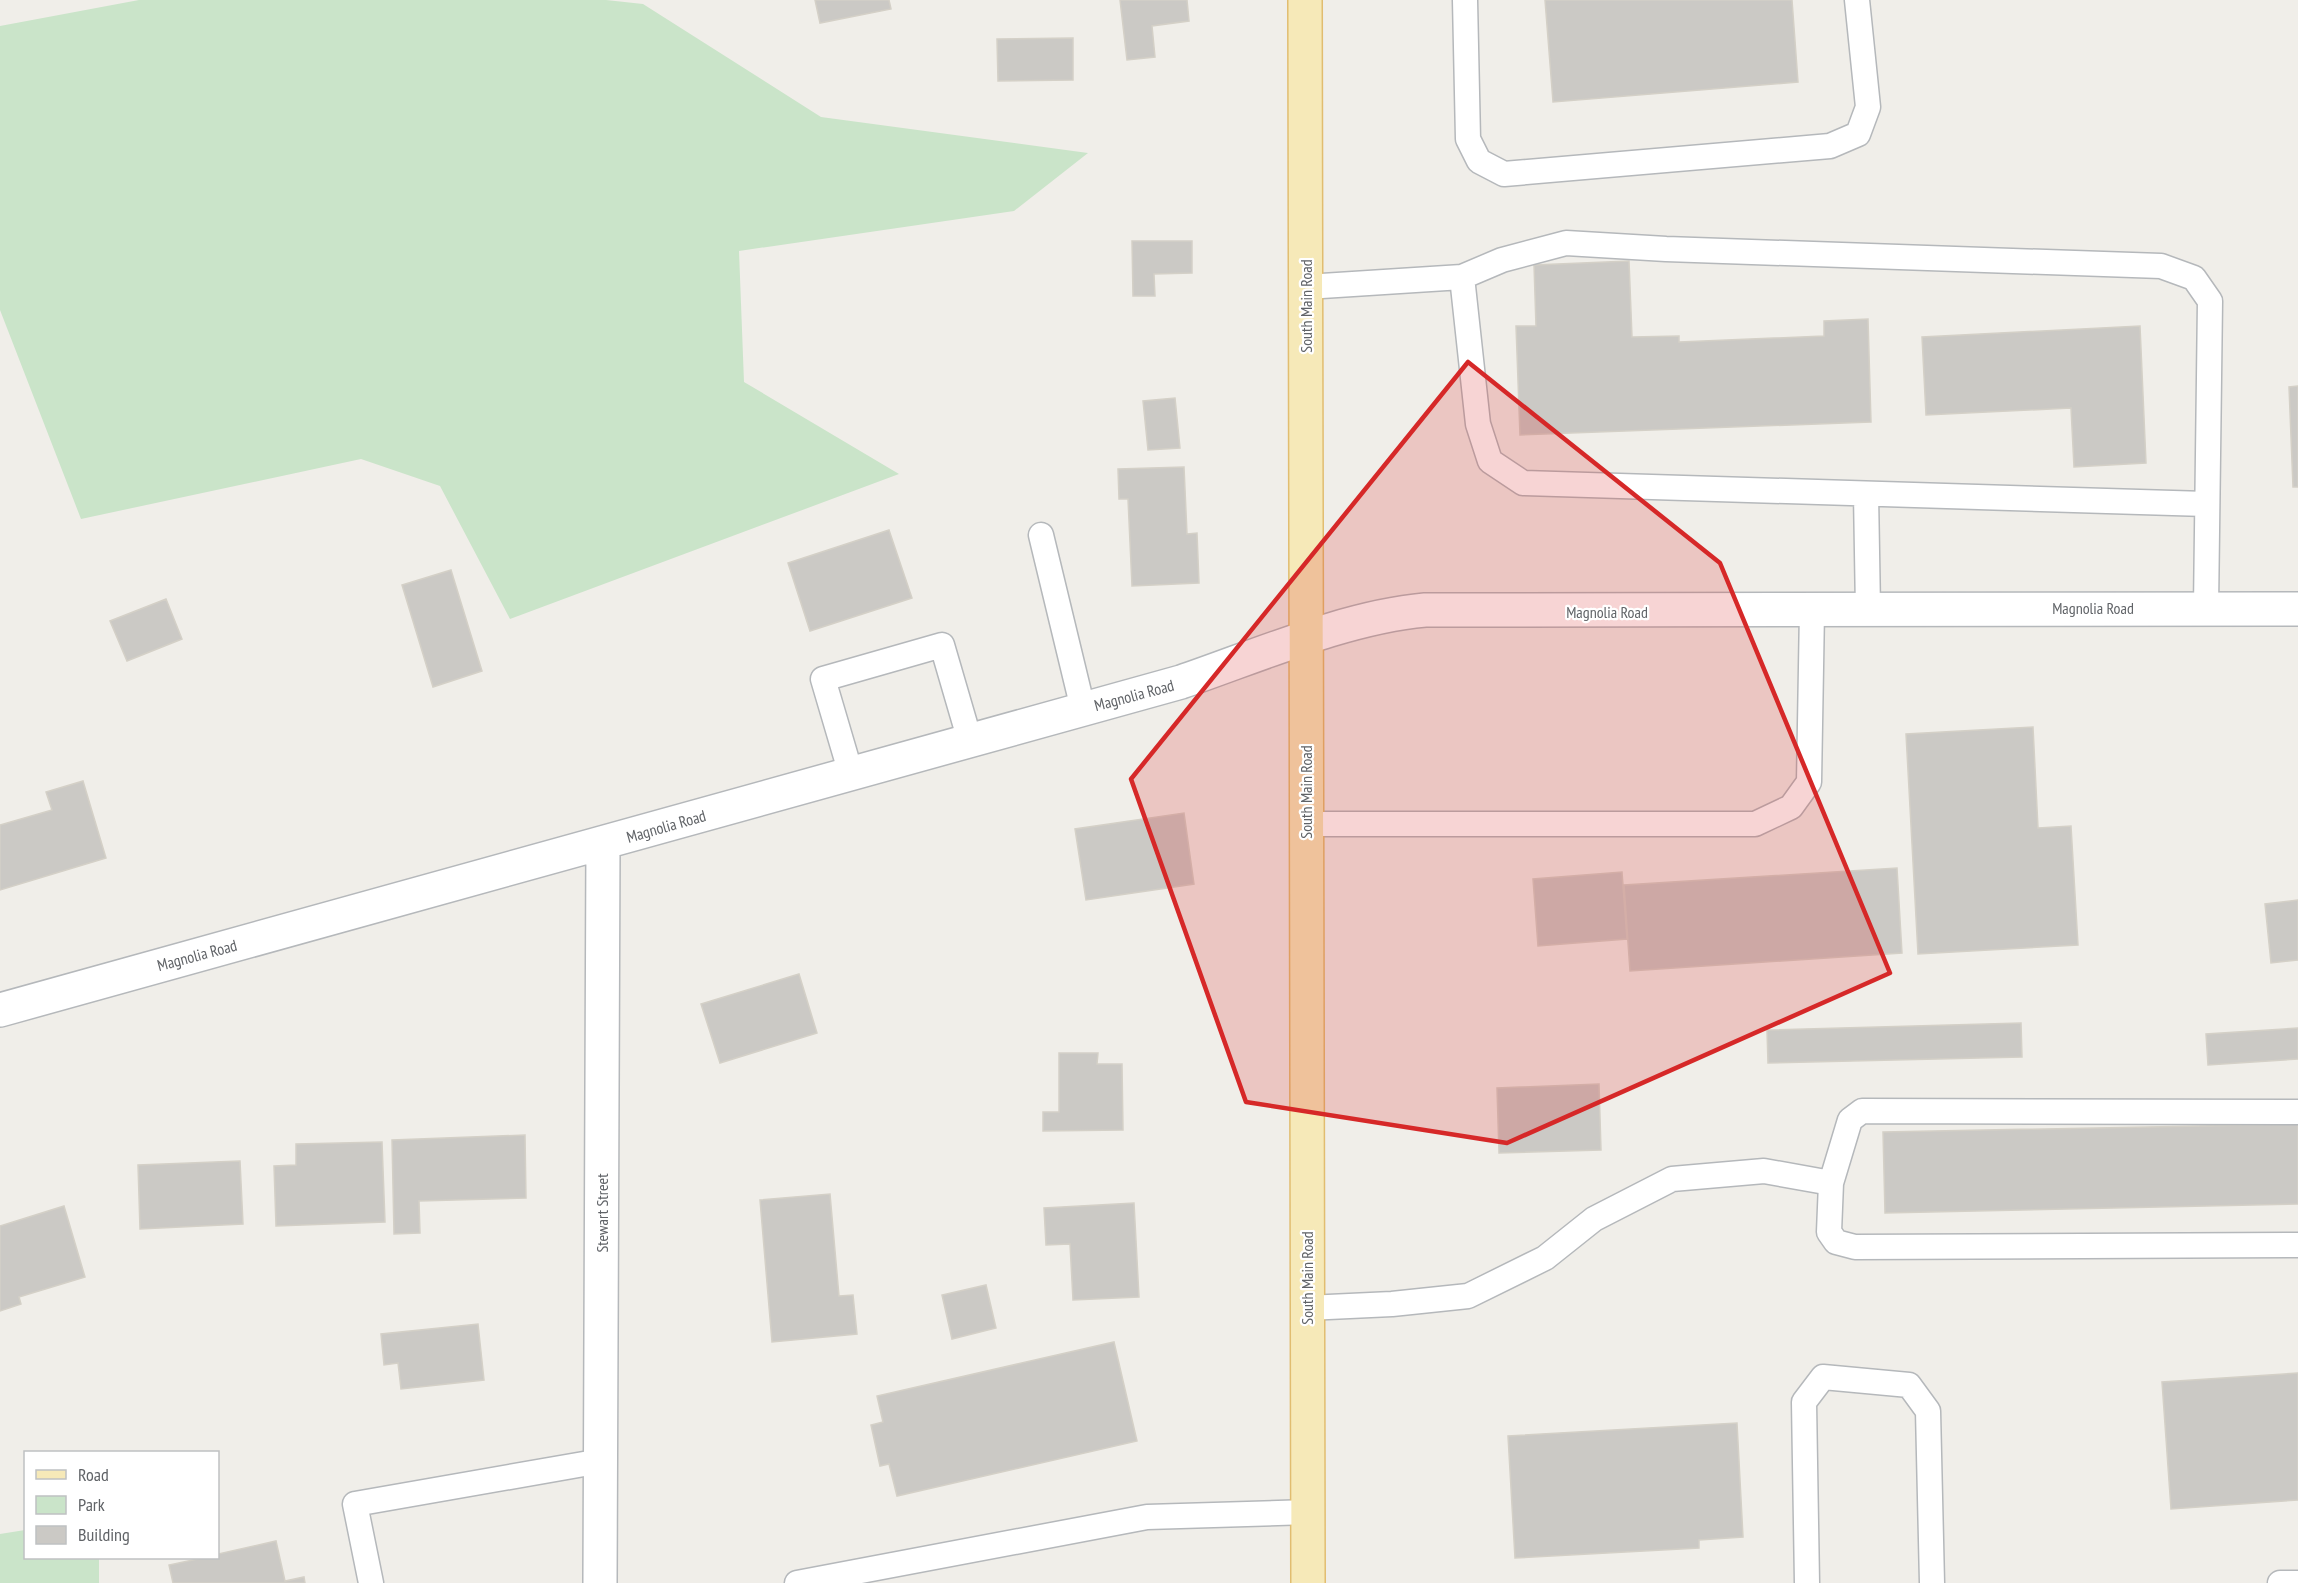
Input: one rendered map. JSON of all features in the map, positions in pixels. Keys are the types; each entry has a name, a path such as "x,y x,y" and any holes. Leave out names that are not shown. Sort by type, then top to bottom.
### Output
{"main road":[{"name":"South Main Road","path":"1305,0 1308,1583"}],"street":[{"name":"Magnolia Road","path":"0,1010 1181,682 1306,639 1394,613 1425,610 2298,609"},
{"name":"Stewart Street","path":"600,1583 603,843"}],"lane":[{"path":"1465,0 1468,139 1479,161 1504,174 1830,146 1858,134 1868,107 1857,0"},
{"path":"1306,287 1462,277 1502,260 1566,243 1666,249 2161,266 2194,278 2210,302 2206,608"},
{"path":"1462,277 1478,424 1490,461 1523,483 2206,504"},
{"path":"1866,494 1868,610"},
{"path":"1041,535 1083,709"},
{"path":"1306,824 1755,824 1791,807 1809,782 1812,610"},
{"path":"851,774 824,679 942,645 970,741"},
{"path":"2298,1112 1862,1111 1850,1120 1831,1183 1830,1232 1836,1242 1855,1247 2298,1245"},
{"path":"1307,1308 1392,1304 1468,1296 1545,1258 1594,1219 1672,1179 1764,1170 1831,1183"},
{"path":"1807,1583 1804,1402 1823,1377 1909,1385 1928,1411 1932,1583"},
{"path":"371,1583 356,1504 601,1461"},
{"path":"797,1583 1147,1517 1309,1512"},
{"path":"2280,1583 2298,1583"}],"highlighted area":[{"path":"1468,362 1720,563 1890,973 1507,1143 1246,1102 1131,779"}],"green space":[{"path":"139,0 606,0 643,4 821,117 1088,153 1014,211 739,251 744,382 899,474 510,619 440,486 361,459 81,519 0,310 0,26"},
{"path":"24,1530 24,1559 99,1559 99,1583 0,1583 0,1534"}],"building":[{"path":"815,0 889,0 891,9 820,23"},
{"path":"1120,0 1187,0 1189,21 1152,26 1155,57 1127,60"},
{"path":"1545,0 1792,0 1798,82 1553,102"},
{"path":"1073,38 1073,80 998,81 997,39"},
{"path":"1132,241 1192,241 1192,273 1154,274 1155,296 1133,296"},
{"path":"1629,261 1632,337 1679,336 1679,342 1824,336 1824,321 1868,319 1871,422 1520,435 1516,326 1536,326 1534,265"},
{"path":"2140,326 2146,463 2074,467 2071,408 1926,415 1922,337"},
{"path":"2298,386 2298,487 2293,487 2289,387"},
{"path":"1175,398 1180,448 1148,450 1143,401"},
{"path":"1184,467 1187,534 1197,533 1199,583 1132,586 1128,499 1119,499 1118,469"},
{"path":"889,530 912,598 810,631 788,563"},
{"path":"451,570 482,671 433,687 402,585"},
{"path":"166,599 182,639 127,661 110,621"},
{"path":"2033,727 2038,828 2071,826 2078,945 1918,954 1906,734"},
{"path":"83,781 106,858 0,890 0,825 52,810 46,792"},
{"path":"1184,813 1194,884 1086,900 1075,829"},
{"path":"1897,868 1902,953 1630,971 1624,885"},
{"path":"1622,872 1627,939 1538,946 1533,879"},
{"path":"2298,900 2298,960 2271,963 2265,904"},
{"path":"799,974 817,1033 720,1063 701,1004"},
{"path":"2021,1023 2022,1057 1768,1063 1767,1030"},
{"path":"2298,1028 2298,1059 2208,1065 2206,1034"},
{"path":"1059,1053 1098,1053 1097,1064 1122,1064 1123,1130 1043,1131 1043,1112 1059,1112"},
{"path":"1599,1084 1601,1150 1499,1153 1497,1088"},
{"path":"2298,1124 2298,1204 1885,1213 1883,1132"},
{"path":"525,1135 526,1198 419,1201 420,1233 394,1234 392,1140"},
{"path":"382,1142 385,1222 276,1226 274,1166 296,1165 296,1144"},
{"path":"240,1161 243,1224 140,1229 138,1165"},
{"path":"830,1194 839,1296 853,1295 857,1334 772,1342 760,1200"},
{"path":"1134,1203 1139,1297 1073,1300 1070,1244 1046,1245 1044,1208"},
{"path":"64,1206 85,1277 19,1297 21,1304 0,1311 0,1226"},
{"path":"986,1285 996,1328 952,1339 942,1295"},
{"path":"478,1324 484,1380 401,1389 398,1363 384,1365 381,1334"},
{"path":"1114,1342 1137,1441 897,1496 889,1464 880,1466 871,1425 883,1422 877,1396"},
{"path":"2298,1373 2298,1500 2171,1509 2162,1382"},
{"path":"1737,1423 1743,1537 1699,1540 1699,1548 1515,1558 1508,1436"},
{"path":"276,1541 285,1581 304,1577 305,1583 173,1583 169,1565 197,1559 219,1559 219,1554"}]}
